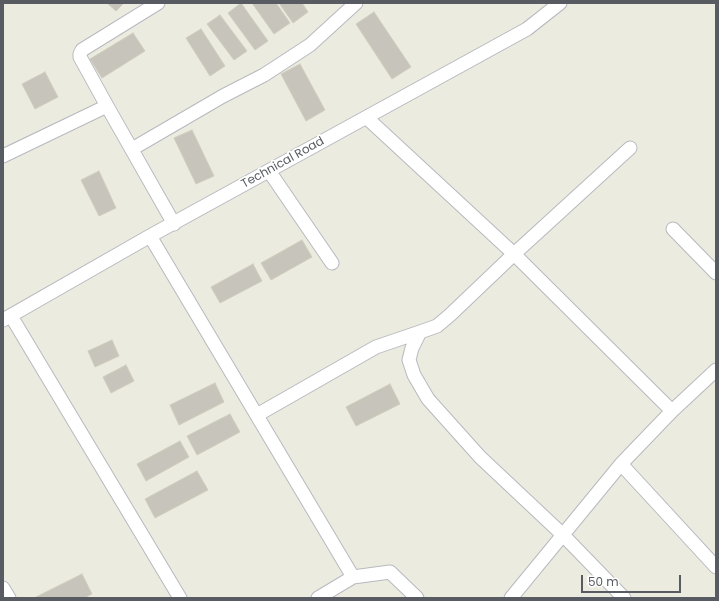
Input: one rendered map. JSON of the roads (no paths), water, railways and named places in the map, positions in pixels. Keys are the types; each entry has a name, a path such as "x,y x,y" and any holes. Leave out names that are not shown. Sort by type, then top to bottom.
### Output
{"street":[{"path":"158,3 82,50 80,57 174,224"},
{"path":"132,149 223,96 264,76 310,45 356,3"},
{"name":"Technical Road","path":"7,318 150,236 368,118 527,29 560,3"},
{"path":"3,156 107,106"},
{"path":"368,118 514,254 672,411"},
{"path":"257,415 376,347 437,326 630,148"},
{"path":"269,171 332,263"},
{"path":"673,229 716,273"},
{"path":"150,236 353,578"},
{"path":"7,318 180,598"},
{"path":"420,332 412,348 409,360 414,375 428,399 480,457 563,535 624,598"},
{"path":"511,598 621,464 672,411 716,370"},
{"path":"621,464 716,567"},
{"path":"318,598 353,578 390,572 417,598"},
{"path":"3,588 10,598"}]}
